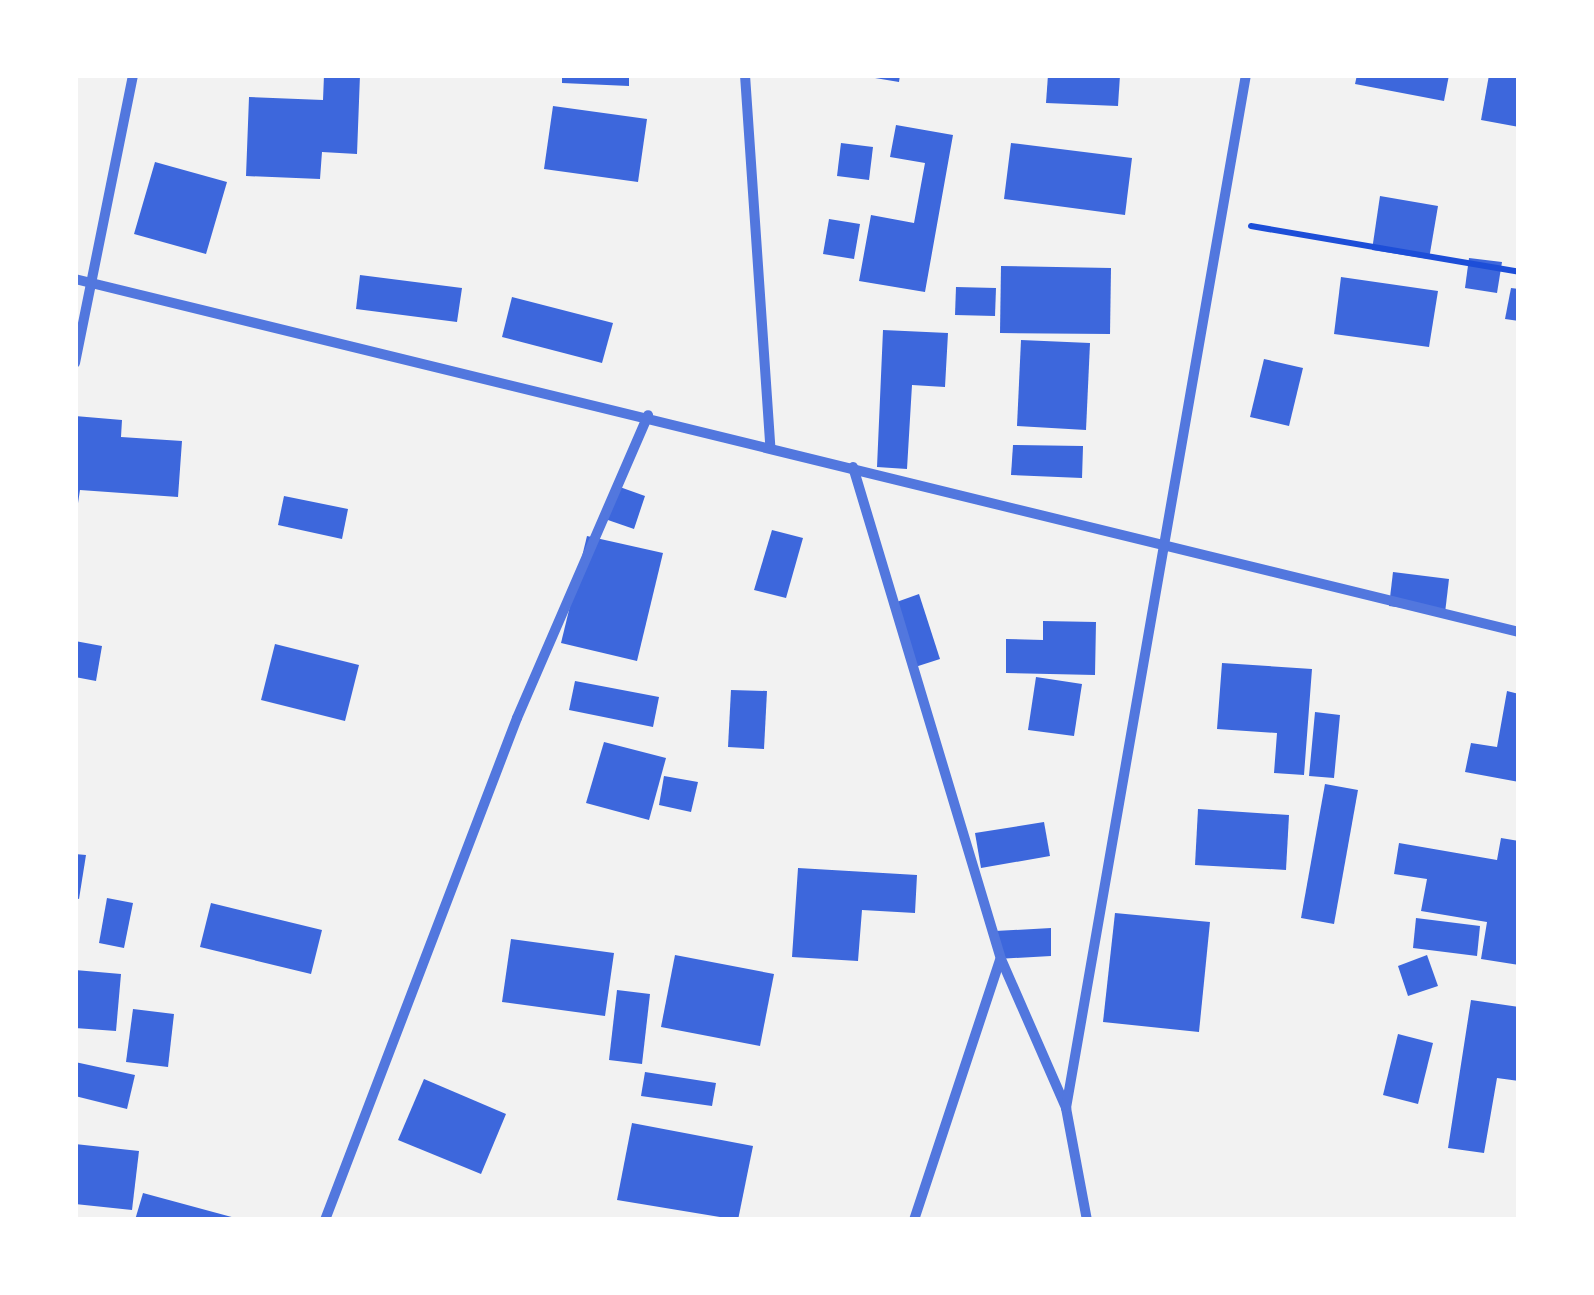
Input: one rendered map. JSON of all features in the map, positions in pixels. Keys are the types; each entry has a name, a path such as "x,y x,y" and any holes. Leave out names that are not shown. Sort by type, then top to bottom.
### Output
{"street":[{"path":"75,363 133,75"},
{"path":"745,75 770,446"},
{"path":"1066,1108 1246,75"},
{"path":"75,279 648,415 1164,551 1519,632"},
{"path":"325,1220 517,718 648,415"},
{"path":"854,467 1001,959 1066,1108 1087,1220"},
{"path":"914,1220 1001,959"}],"path":[{"path":"1220,221 1519,272"}],"building":[{"path":"324,75 360,75 357,154 322,152 320,179 246,176 249,97 323,100"},
{"path":"562,75 629,75 629,86 562,83"},
{"path":"857,75 900,75 899,82"},
{"path":"1048,75 1120,75 1118,106 1046,103"},
{"path":"1357,75 1449,75 1444,101 1355,84"},
{"path":"1489,75 1519,75 1519,127 1481,120"},
{"path":"553,106 647,119 638,182 544,169"},
{"path":"896,125 953,135 925,292 859,281 871,215 914,223 925,163 890,157"},
{"path":"841,143 873,147 869,180 837,176"},
{"path":"1011,143 1132,158 1125,215 1004,199"},
{"path":"155,162 227,182 206,254 134,234"},
{"path":"1380,196 1438,206 1429,259 1372,250"},
{"path":"829,219 860,224 854,259 823,254"},
{"path":"1469,258 1502,262 1497,293 1465,288"},
{"path":"1001,266 1111,268 1110,334 1000,333"},
{"path":"360,275 462,288 457,322 356,309"},
{"path":"1341,277 1438,291 1429,347 1334,334"},
{"path":"956,287 996,288 995,316 955,315"},
{"path":"1511,288 1519,289 1519,321 1505,319"},
{"path":"512,297 613,323 602,363 502,337"},
{"path":"883,330 948,333 945,387 912,385 907,469 877,467"},
{"path":"1021,340 1090,343 1086,430 1017,426"},
{"path":"1264,359 1303,368 1289,426 1250,417"},
{"path":"75,416 122,420 121,437 182,441 178,497 80,490 75,523"},
{"path":"1013,445 1083,446 1082,478 1011,475"},
{"path":"617,486 645,496 634,529 605,519"},
{"path":"284,496 348,509 342,539 278,525"},
{"path":"772,530 803,538 786,598 754,590"},
{"path":"587,536 663,553 637,661 561,643"},
{"path":"1393,572 1449,579 1445,613 1389,606"},
{"path":"919,594 940,659 912,668 891,604"},
{"path":"1043,621 1096,622 1095,675 1006,673 1006,639 1043,640"},
{"path":"75,641 102,646 96,681 75,677"},
{"path":"275,644 359,665 345,721 261,700"},
{"path":"1222,663 1312,669 1304,775 1274,773 1277,733 1217,729"},
{"path":"1036,677 1082,684 1074,736 1028,730"},
{"path":"575,681 659,697 653,727 569,710"},
{"path":"731,690 767,691 764,749 728,747"},
{"path":"1507,691 1519,694 1519,782 1465,772 1471,743 1497,747"},
{"path":"1315,712 1340,715 1334,778 1309,776"},
{"path":"604,742 666,758 649,820 586,803"},
{"path":"664,776 698,782 691,812 659,805"},
{"path":"1325,784 1358,790 1334,924 1301,918"},
{"path":"1198,809 1289,815 1286,870 1195,865"},
{"path":"1044,822 1050,856 981,868 975,833"},
{"path":"1501,838 1519,841 1519,965 1481,959 1487,922 1421,911 1427,879 1394,874 1399,843 1497,860"},
{"path":"75,854 86,855 79,899 75,898"},
{"path":"798,868 917,875 915,913 862,910 858,961 792,957"},
{"path":"107,898 133,903 124,948 99,943"},
{"path":"211,903 322,930 311,974 200,947"},
{"path":"1115,913 1210,922 1199,1032 1103,1022"},
{"path":"1416,918 1480,926 1477,956 1413,948"},
{"path":"1051,928 1051,956 997,959 995,931"},
{"path":"511,939 614,953 605,1016 502,1002"},
{"path":"675,955 774,974 760,1046 661,1027"},
{"path":"1427,955 1438,986 1408,996 1398,966"},
{"path":"75,970 121,974 116,1031 75,1028"},
{"path":"617,990 650,994 642,1064 609,1060"},
{"path":"1471,1000 1519,1007 1519,1081 1497,1078 1484,1153 1448,1148"},
{"path":"133,1009 174,1014 168,1067 126,1062"},
{"path":"1398,1034 1433,1043 1418,1104 1383,1095"},
{"path":"75,1062 135,1075 127,1109 75,1096"},
{"path":"645,1072 716,1083 712,1106 641,1096"},
{"path":"424,1079 506,1114 481,1174 398,1140"},
{"path":"632,1123 753,1146 738,1220 617,1200"},
{"path":"75,1144 139,1151 132,1210 75,1204"},
{"path":"143,1193 239,1219 239,1220 135,1220"}]}
